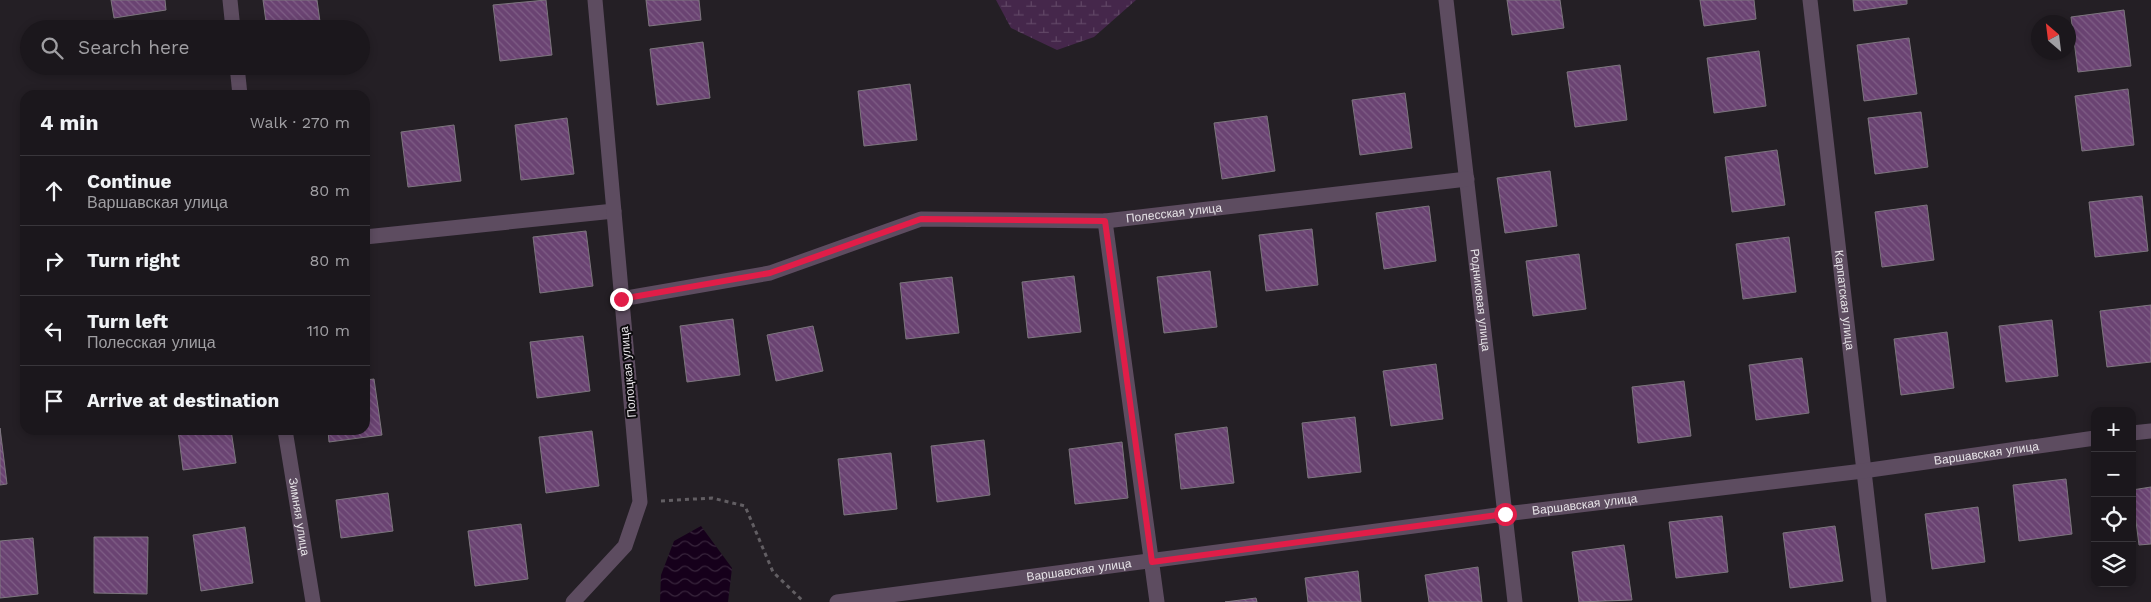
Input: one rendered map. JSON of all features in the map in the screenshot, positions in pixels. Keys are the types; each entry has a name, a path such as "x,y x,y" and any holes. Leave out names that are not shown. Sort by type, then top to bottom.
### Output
{"street":[{"path":"230,0 232,20"},
{"name":"Полоцкая улица","path":"573,602 626,546 640,502 594,0"},
{"name":"Родниковая улица","path":"1446,0 1515,602"},
{"name":"Карпатская улица","path":"1810,0 1879,602"},
{"path":"238,75 239,90"},
{"name":"Полесская улица","path":"621,299 770,273 921,219 1105,221 1467,179"},
{"path":"370,236 614,211"},
{"path":"1105,221 1157,602"},
{"path":"2136,433 2151,431"},
{"name":"Зимняя улица","path":"286,435 313,602"},
{"name":"Варшавская улица","path":"837,602 1505,514 1863,471 2091,439"}],"path":[{"path":"640,502 712,498 745,506 773,572 804,602"}],"green space":[{"path":"996,0 1136,0 1094,37 1057,50 1011,28"}],"water":[{"path":"701,526 732,568 728,602 660,602 661,575 674,541"}],"building":[{"path":"111,0 165,0 166,10 114,18"},
{"path":"263,0 317,0 320,20 266,20"},
{"path":"546,0 552,55 500,61 493,5"},
{"path":"646,0 699,0 701,20 649,26"},
{"path":"1507,0 1560,0 1564,28 1512,35"},
{"path":"1700,0 1754,0 1756,19 1704,26"},
{"path":"1853,0 1907,0 1907,4 1854,11"},
{"path":"2124,10 2131,66 2078,72 2076,16"},
{"path":"1909,38 1917,94 1864,101 1857,45"},
{"path":"703,42 710,98 657,105 650,49"},
{"path":"1759,51 1766,106 1714,113 1707,58"},
{"path":"1620,65 1627,120 1575,127 1567,72"},
{"path":"910,84 917,140 864,146 858,91"},
{"path":"2128,89 2134,145 2082,151 2075,96"},
{"path":"1405,93 1412,148 1360,155 1352,100"},
{"path":"1921,112 1928,167 1875,174 1868,118"},
{"path":"1267,116 1275,171 1222,179 1214,123"},
{"path":"567,118 574,174 521,180 515,125"},
{"path":"454,125 461,181 408,187 401,132"},
{"path":"1777,150 1785,205 1732,212 1725,157"},
{"path":"1550,171 1557,226 1505,233 1497,178"},
{"path":"2142,196 2148,251 2095,257 2089,202"},
{"path":"1927,205 1934,260 1882,267 1875,212"},
{"path":"1429,206 1436,261 1384,269 1376,213"},
{"path":"1312,229 1318,285 1266,291 1259,235"},
{"path":"586,231 593,286 540,293 533,237"},
{"path":"1789,237 1796,292 1743,299 1736,244"},
{"path":"1579,254 1586,309 1533,316 1526,261"},
{"path":"1210,271 1217,327 1164,333 1157,277"},
{"path":"1074,276 1081,332 1028,338 1022,282"},
{"path":"952,277 959,333 906,339 900,283"},
{"path":"2151,305 2151,362 2107,367 2100,311"},
{"path":"733,319 740,375 687,382 680,326"},
{"path":"2052,320 2058,376 2006,382 1999,326"},
{"path":"813,326 823,371 776,381 767,335"},
{"path":"1947,332 1954,388 1901,395 1894,339"},
{"path":"583,336 590,391 537,398 530,342"},
{"path":"1802,358 1809,413 1756,420 1749,365"},
{"path":"1436,364 1443,419 1391,426 1383,371"},
{"path":"370,379 374,379 382,435 329,442 328,435 370,435"},
{"path":"1684,381 1691,436 1638,443 1632,387"},
{"path":"1355,417 1361,472 1308,478 1302,423"},
{"path":"1227,427 1234,483 1181,489 1175,434"},
{"path":"0,428 7,484 0,485"},
{"path":"592,431 599,486 546,493 539,437"},
{"path":"179,435 232,435 236,463 183,470"},
{"path":"984,440 990,495 937,502 931,446"},
{"path":"1122,442 1128,498 1075,504 1069,449"},
{"path":"891,453 897,509 844,515 838,459"},
{"path":"2066,479 2072,534 2019,541 2013,485"},
{"path":"2151,487 2151,544 2139,545 2136,521 2136,489"},
{"path":"388,493 393,531 341,538 336,500"},
{"path":"1978,507 1985,562 1932,569 1925,514"},
{"path":"1722,516 1728,572 1676,578 1669,522"},
{"path":"521,524 528,579 475,586 468,531"},
{"path":"1835,526 1843,581 1790,588 1783,533"},
{"path":"245,527 253,583 201,591 193,535"},
{"path":"94,537 148,537 147,594 94,593"},
{"path":"33,538 38,594 0,598 0,541"},
{"path":"1624,545 1632,600 1579,602 1572,552"},
{"path":"1478,567 1482,602 1429,602 1425,575"},
{"path":"1358,571 1361,602 1308,602 1305,578"},
{"path":"1256,598 1257,602 1225,602"}],"route":[{"path":"621,299 770,273 921,219 1105,221 1152,562 1505,514"}]}
